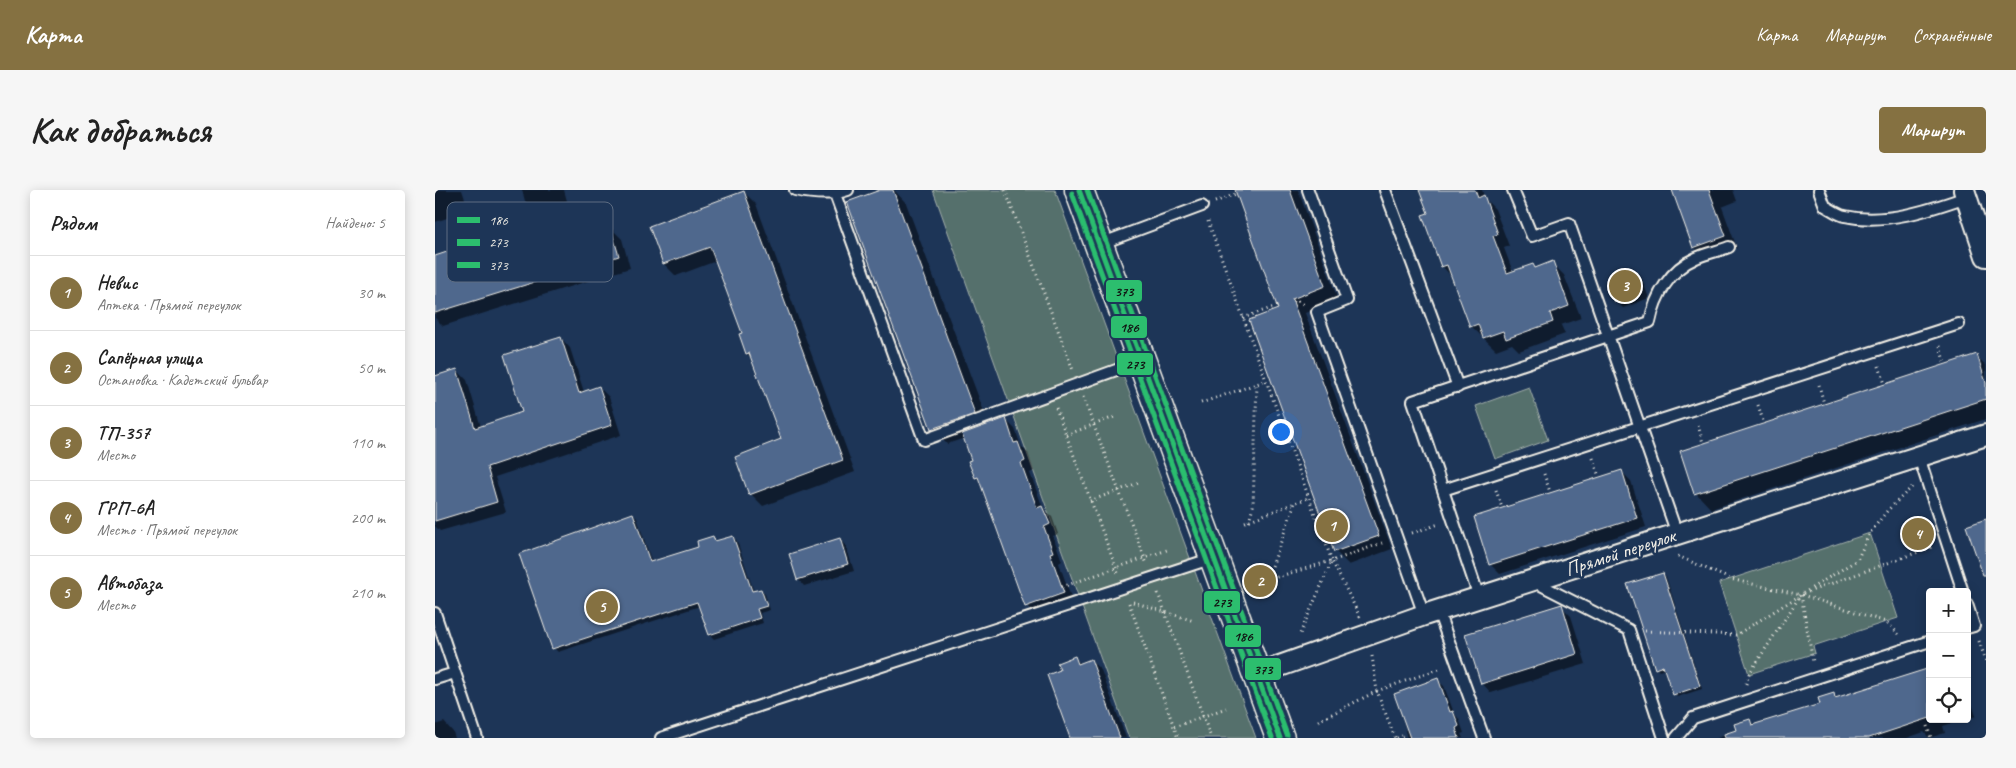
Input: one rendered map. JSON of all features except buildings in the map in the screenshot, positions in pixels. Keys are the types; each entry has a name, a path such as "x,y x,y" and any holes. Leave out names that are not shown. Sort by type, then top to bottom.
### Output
{"street":[{"path":"1079,190 1280,738"},
{"path":"1965,194 1986,256"},
{"name":"Прямой переулок","path":"1257,674 1531,580 1986,435"}],"lane":[{"path":"795,190 807,193 835,194 848,190"},
{"path":"1308,190 1347,300 1317,312 1431,613 1485,738"},
{"path":"1385,190 1458,387"},
{"path":"1513,190 1532,236 1569,223 1610,336 1677,534"},
{"path":"1819,190 1825,206 1844,216 1881,219 1934,207 1965,194"},
{"path":"835,194 924,440 1141,360"},
{"path":"1099,244 1202,206"},
{"path":"1479,598 1413,401 1650,322 1657,297 1665,284 1679,270 1695,258 1729,247"},
{"path":"1443,490 1959,324"},
{"path":"1919,457 1962,588"},
{"path":"661,738 1214,558"},
{"path":"1531,580 1629,630 1664,738"},
{"path":"435,613 477,738"},
{"path":"1676,738 1693,718 1926,642"},
{"path":"435,679 455,673"}],"path":[{"path":"1005,190 1075,377"},
{"path":"1236,194 1202,206 1332,561 1297,642"},
{"path":"1243,318 1277,306"},
{"path":"1201,403 1265,381"},
{"path":"1257,383 1253,506 1247,521 1308,498"},
{"path":"1051,394 1123,588"},
{"path":"1066,435 1117,416"},
{"path":"1629,630 1736,635 1857,560 1870,533 1887,511 1910,489 1925,478"},
{"path":"1091,500 1141,482"},
{"path":"1295,503 1267,580 1332,561"},
{"path":"1649,542 1730,579 1801,594 1886,622 1911,646"},
{"path":"1738,703 1749,674 1801,594 1947,542"},
{"path":"1062,587 1167,550"},
{"path":"1801,594 1810,654 1819,677"},
{"path":"1178,738 1128,600 1194,621"},
{"path":"1971,627 1986,661"},
{"path":"1318,720 1377,691 1396,738 1405,735"},
{"path":"1174,727 1227,708"},
{"path":"1927,726 1931,738"}],"green space":[{"path":"933,190 1055,190 1256,738 1129,738"},
{"path":"1529,387 1548,440 1495,459 1476,406"},
{"path":"1870,533 1898,618 1813,646 1815,653 1749,674 1719,583"}],"transit line":[{"name":"186","path":"1079,190 1280,738"},
{"name":"373","path":"1087,190 1287,735"},
{"name":"273","path":"1072,193 1272,738"}],"place":[{"name":"ТП-357","path":"1625,286"},
{"name":"Невис","path":"1332,526"},
{"name":"ГРП-6А","path":"1918,534"},
{"name":"Сапёрная улица","path":"1260,581"},
{"name":"Автобаза","path":"602,607"}]}
